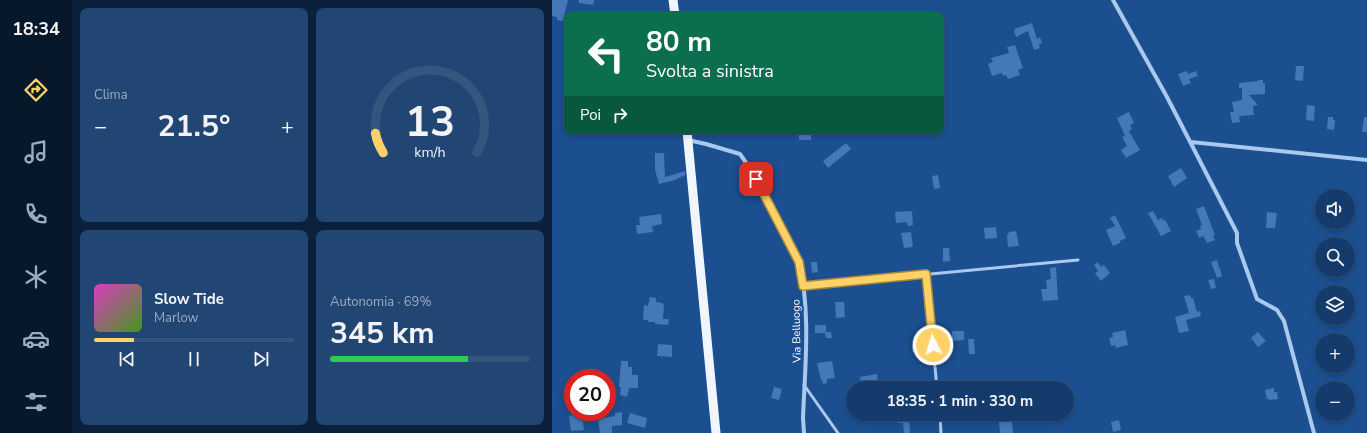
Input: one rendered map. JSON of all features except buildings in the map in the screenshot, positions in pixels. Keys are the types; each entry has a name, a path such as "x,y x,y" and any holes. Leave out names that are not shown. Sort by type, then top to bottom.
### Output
{"main road":[{"path":"673,0 675,12"},
{"path":"687,136 716,433"}],"street":[{"path":"1113,0 1191,142 1237,233 1237,243 1257,299 1277,310 1284,321 1314,433"},
{"name":"Via Belluogo","path":"687,136 706,144 740,154 749,167 799,262 807,322 804,384 804,433"},
{"path":"1191,142 1367,160"}],"lane":[{"path":"803,286 1078,260"},
{"path":"926,274 936,381"},
{"path":"804,384 838,433"},
{"path":"941,421 942,433"}],"route":[{"path":"756,179 799,262 803,276 803,286 926,274 933,345"}]}
